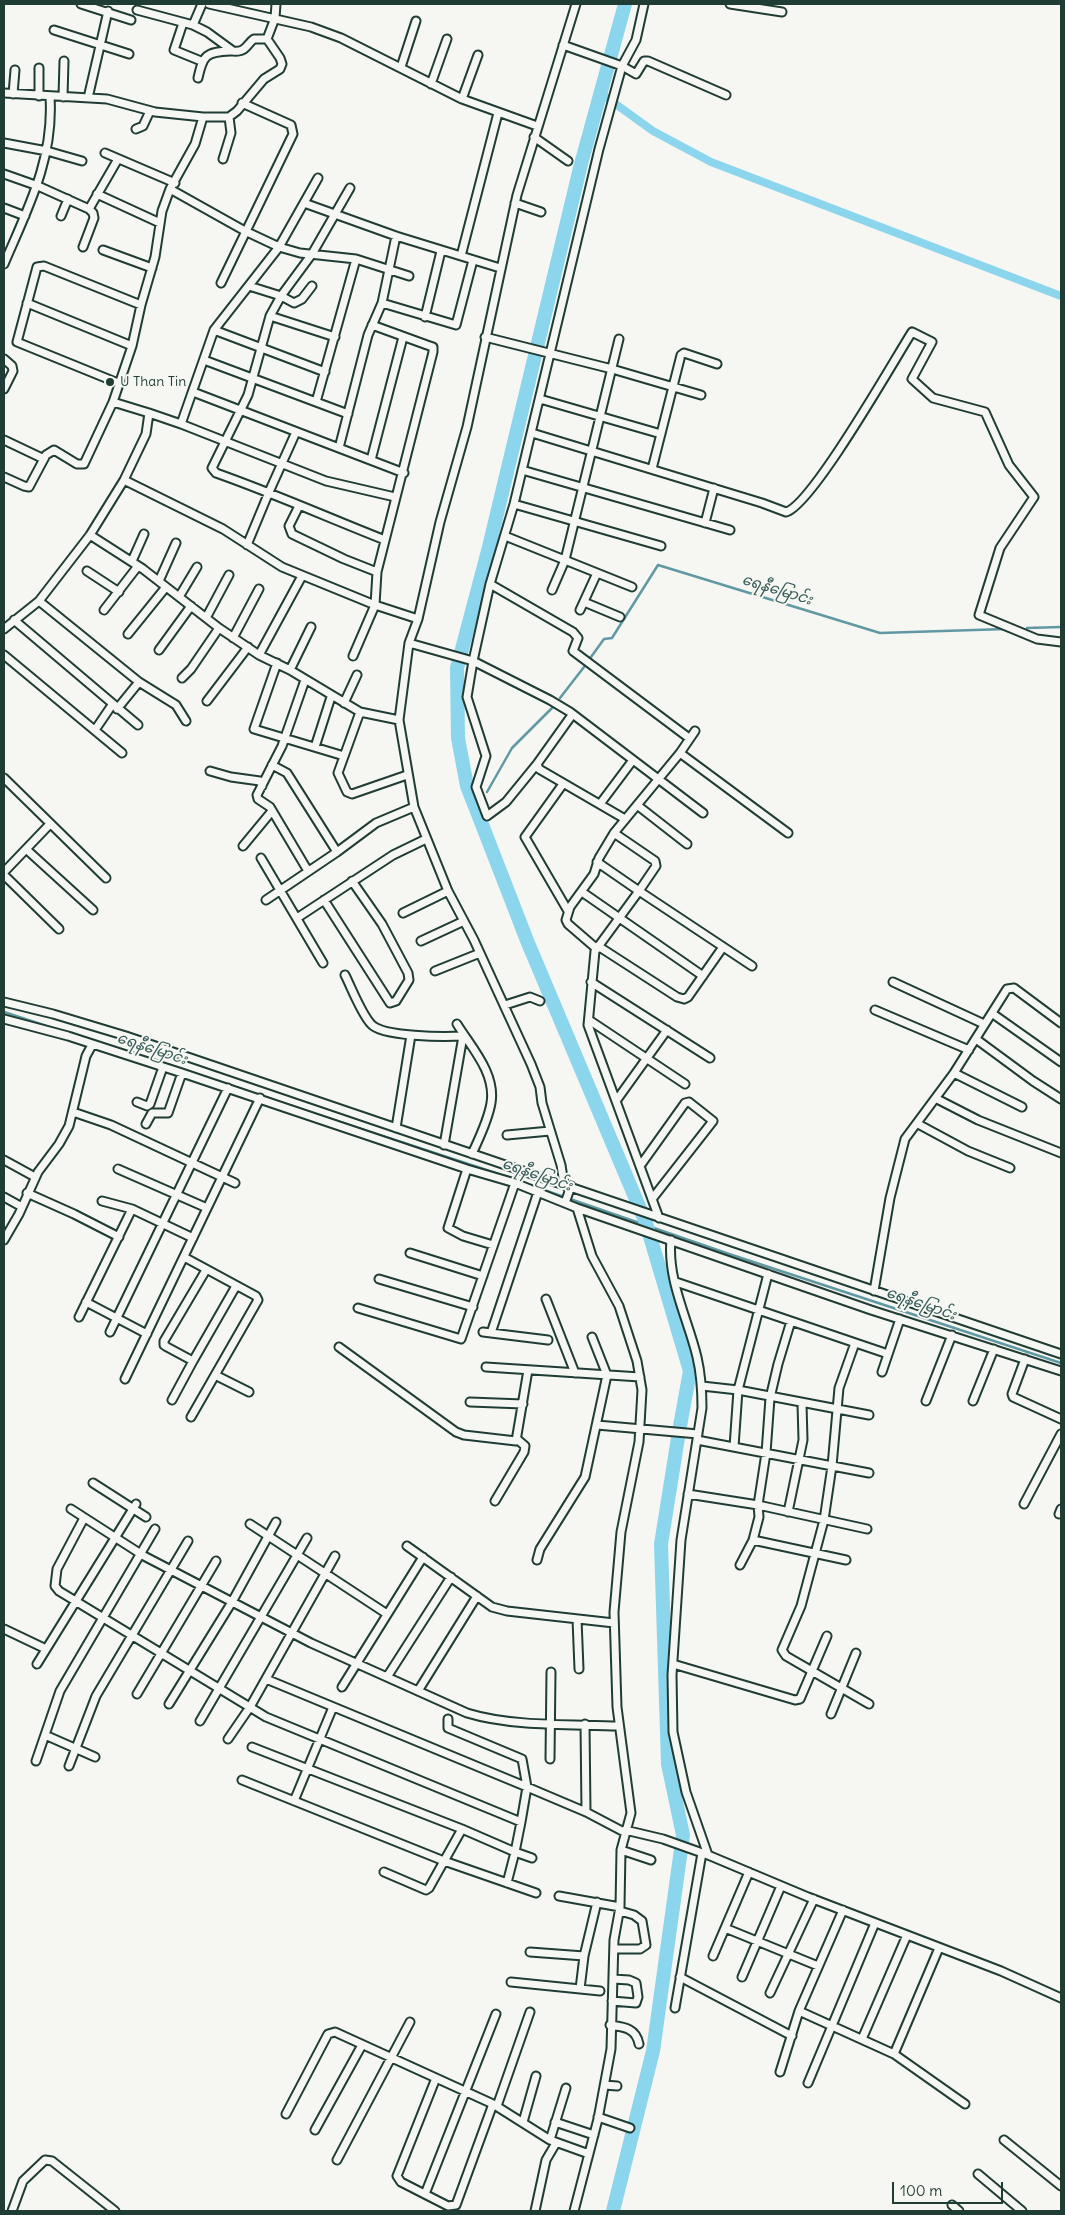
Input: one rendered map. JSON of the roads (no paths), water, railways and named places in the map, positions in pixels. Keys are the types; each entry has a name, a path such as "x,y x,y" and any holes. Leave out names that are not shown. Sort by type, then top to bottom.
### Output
{"street":[{"path":"81,4 108,11 131,20"},
{"path":"193,25 202,4"},
{"path":"209,4 311,27 341,38 462,99 537,126"},
{"path":"267,39 274,18 276,4"},
{"path":"564,1184 561,1165 542,1103 540,1087 505,1005 448,891 414,807 407,774 403,732 399,720 409,643 418,618 440,522 467,427 515,204 537,126 576,4"},
{"path":"572,715 537,764 506,802 487,816 476,787 486,756 467,697 473,660 490,584 514,504 532,433 600,149 622,66 636,40 644,4"},
{"path":"730,4 748,5 782,12"},
{"path":"137,10 193,25 207,32 233,51"},
{"path":"88,98 108,11"},
{"path":"401,67 416,21"},
{"path":"182,23 174,50 201,61"},
{"path":"54,30 130,54"},
{"path":"198,78 201,61 206,55 243,50 254,39 267,39"},
{"path":"4,93 107,99 150,111 203,117 229,117 264,79 280,69 282,64 280,58 267,39"},
{"path":"431,84 447,39"},
{"path":"562,45 622,66 636,74 644,61 648,61 726,94"},
{"path":"462,99 478,55"},
{"path":"62,97 64,61"},
{"path":"39,68 39,96"},
{"path":"13,94 15,70"},
{"path":"4,264 38,186 48,150 52,118 50,97"},
{"path":"221,283 293,134 290,125 245,99"},
{"path":"136,128 143,126 150,111"},
{"path":"461,256 498,113"},
{"path":"4,477 30,487 49,451 54,450 72,462 84,464 113,402 132,346 140,305 152,268 160,223 170,189 195,144 203,117"},
{"path":"223,159 231,133 229,117"},
{"path":"534,137 568,161"},
{"path":"4,143 48,150 82,161"},
{"path":"105,153 175,183"},
{"path":"89,209 118,159"},
{"path":"4,174 38,186 89,209 93,213 94,218 83,247"},
{"path":"181,424 214,330 279,247 318,178"},
{"path":"350,188 312,254 281,296 270,316 241,411 212,465 213,470 385,540"},
{"path":"170,189 245,231 279,247 312,254 356,259 409,276"},
{"path":"97,194 160,223"},
{"path":"61,216 68,199"},
{"path":"304,203 396,236 500,268"},
{"path":"515,204 541,212"},
{"path":"4,208 25,216"},
{"path":"339,448 372,326 382,302 396,236"},
{"path":"4,243 12,246"},
{"path":"102,250 152,268"},
{"path":"425,317 441,250"},
{"path":"316,402 356,259"},
{"path":"382,302 425,317 456,325 460,317 473,260"},
{"path":"118,383 17,342 26,304 37,267 40,266 140,305"},
{"path":"249,286 281,296 294,303 298,303 312,286"},
{"path":"26,304 132,346"},
{"path":"270,316 335,337"},
{"path":"353,656 374,605 378,572 395,497 404,473 433,352 433,348 372,326"},
{"path":"214,330 325,372"},
{"path":"532,433 714,488 786,512 792,510 841,447 912,332 932,342 912,379 933,398 985,412 1009,465 1034,497 1000,548 979,615 1037,639 1061,642"},
{"path":"371,460 403,337"},
{"path":"485,337 551,352 701,395"},
{"path":"552,590 565,560 619,339"},
{"path":"652,470 682,354 717,364"},
{"path":"4,359 12,366 13,371 4,389"},
{"path":"204,360 348,414"},
{"path":"193,392 404,473"},
{"path":"540,399 661,434"},
{"path":"113,402 181,424 326,481 395,497"},
{"path":"4,629 39,601 90,534 124,480 146,434 149,413"},
{"path":"247,545 296,432"},
{"path":"4,440 44,459"},
{"path":"522,470 730,530"},
{"path":"124,480 168,502 189,510 223,529 282,567 374,605 418,618"},
{"path":"705,523 714,488"},
{"path":"514,504 661,546"},
{"path":"299,506 289,526 292,534 344,560 378,572"},
{"path":"90,534 132,561 219,628 259,655 290,670 332,697 360,712 399,720"},
{"path":"132,561 144,534"},
{"path":"505,536 632,587"},
{"path":"159,581 176,543"},
{"path":"104,610 138,566"},
{"path":"179,597 197,567"},
{"path":"87,571 119,592"},
{"path":"580,610 597,572"},
{"path":"206,618 229,575"},
{"path":"259,655 302,576"},
{"path":"490,584 573,632 578,638 572,651 689,738"},
{"path":"128,634 166,587"},
{"path":"234,638 260,588"},
{"path":"39,601 139,682 176,705 186,721"},
{"path":"584,602 620,617"},
{"path":"159,650 191,606"},
{"path":"14,620 138,725"},
{"path":"290,670 311,626"},
{"path":"182,678 191,669 219,628"},
{"path":"409,643 473,660 550,700 703,813"},
{"path":"207,700 248,647"},
{"path":"4,655 122,753"},
{"path":"277,664 254,729 344,756"},
{"path":"344,703 356,675"},
{"path":"305,680 281,748 262,786 258,800 266,804 272,811 308,871"},
{"path":"95,730 139,682"},
{"path":"315,747 332,697"},
{"path":"360,712 337,775 349,794 407,774"},
{"path":"694,731 659,780 614,833 597,862 594,874 568,911 566,920 568,924 598,948 681,998 688,997 723,947"},
{"path":"680,753 788,833"},
{"path":"600,804 632,760"},
{"path":"537,764 539,769 625,819"},
{"path":"272,765 288,773 337,852"},
{"path":"210,771 231,777 260,781 262,786"},
{"path":"4,778 106,878"},
{"path":"563,784 525,837 568,911"},
{"path":"637,805 687,844"},
{"path":"266,900 352,842 376,823 414,807"},
{"path":"243,846 272,811"},
{"path":"50,824 4,874 59,929"},
{"path":"614,833 657,863 594,954 589,1028 659,1218"},
{"path":"297,918 393,855 426,839"},
{"path":"26,849 93,910"},
{"path":"261,858 323,963"},
{"path":"597,862 752,966"},
{"path":"324,900 390,1004 396,1001 409,980 408,974 382,924 352,881"},
{"path":"403,913 448,891"},
{"path":"582,892 703,976"},
{"path":"421,940 464,921"},
{"path":"435,971 480,953"},
{"path":"345,975 371,1025 377,1029 411,1035 465,1038"},
{"path":"591,982 710,1058"},
{"path":"892,982 984,1024"},
{"path":"874,1291 897,1167 906,1139 937,1099 1007,990 1014,988 1061,1023"},
{"path":"505,1005 530,997 540,1001"},
{"path":"4,1002 103,1029 1061,1354"},
{"path":"875,1010 969,1050"},
{"path":"993,1014 1061,1062"},
{"path":"4,1019 50,1031 182,1072 466,1169 515,1183 577,1208 900,1319 1061,1371"},
{"path":"589,1020 685,1084"},
{"path":"457,1024 484,1067 491,1086 491,1102 488,1115 472,1154"},
{"path":"616,1101 667,1030"},
{"path":"396,1128 411,1035"},
{"path":"444,1145 465,1038"},
{"path":"976,1039 1061,1099"},
{"path":"4,1237 22,1207 35,1177 59,1144 69,1126 84,1062 92,1045"},
{"path":"137,1102 147,1106 150,1104 162,1067"},
{"path":"146,1124 152,1113 168,1113 182,1072"},
{"path":"954,1073 1022,1107"},
{"path":"110,1332 228,1088"},
{"path":"125,1380 260,1098"},
{"path":"937,1099 978,1120 1061,1153"},
{"path":"640,1166 685,1103 689,1102 714,1121 652,1199"},
{"path":"73,1112 111,1125 235,1184"},
{"path":"918,1124 968,1152 1010,1168"},
{"path":"507,1135 550,1131"},
{"path":"4,1160 35,1177"},
{"path":"118,1169 207,1208"},
{"path":"466,1169 448,1228 463,1236 493,1245"},
{"path":"358,1308 462,1340 515,1183"},
{"path":"566,1202 571,1187"},
{"path":"491,1333 538,1192"},
{"path":"28,1193 119,1237"},
{"path":"4,1197 22,1207"},
{"path":"102,1201 132,1209 193,1238"},
{"path":"574,2211 594,2135 611,2049 610,2024 614,1949 620,1909 620,1850 630,1813 619,1726 614,1623 621,1532 640,1430 642,1390 640,1377 619,1306 592,1256 577,1208"},
{"path":"79,1317 132,1209"},
{"path":"671,1240 670,1255 696,1355 702,1386 702,1408 680,1540 673,1664 673,1732 686,1792 705,1854 675,2008"},
{"path":"410,1253 483,1276"},
{"path":"184,1257 256,1296 258,1300 191,1417"},
{"path":"193,1361 164,1343 206,1270"},
{"path":"734,1447 738,1390 768,1274"},
{"path":"379,1279 473,1307"},
{"path":"676,1282 888,1354"},
{"path":"172,1400 236,1286"},
{"path":"546,1299 575,1373"},
{"path":"86,1302 147,1334"},
{"path":"882,1372 900,1319"},
{"path":"740,1565 753,1540 759,1517 758,1506 766,1453 770,1398 791,1322"},
{"path":"482,1332 548,1340"},
{"path":"926,1401 952,1335"},
{"path":"537,1560 540,1549 585,1477 607,1375 592,1337"},
{"path":"855,1343 839,1388 832,1466 824,1520 801,1606 782,1650 786,1656 868,1704"},
{"path":"340,1347 456,1432 516,1442 518,1440"},
{"path":"973,1401 994,1349"},
{"path":"1025,1359 1012,1394 1013,1397 1061,1418"},
{"path":"486,1367 640,1377"},
{"path":"518,1440 528,1370"},
{"path":"215,1375 249,1392"},
{"path":"702,1386 738,1390 770,1398 868,1416"},
{"path":"470,1402 523,1404"},
{"path":"788,1512 803,1440 802,1404"},
{"path":"596,1425 680,1432 734,1447 869,1473"},
{"path":"1024,1504 1061,1434"},
{"path":"494,1501 524,1452 525,1446 518,1440"},
{"path":"93,1483 134,1507 146,1517"},
{"path":"688,1494 758,1506 867,1529"},
{"path":"37,1664 134,1507"},
{"path":"71,1510 141,1554 292,1633 418,1691 480,1717 619,1726"},
{"path":"84,1518 56,1569 55,1586 59,1590 266,1716 522,1822"},
{"path":"169,1704 232,1602 276,1522"},
{"path":"250,1524 387,1614"},
{"path":"36,1761 60,1691 155,1529"},
{"path":"200,1721 307,1538"},
{"path":"753,1540 816,1552 846,1560"},
{"path":"69,1766 96,1696 188,1541"},
{"path":"407,1546 492,1607 614,1623"},
{"path":"228,1739 250,1707 335,1556"},
{"path":"342,1687 423,1557"},
{"path":"137,1694 216,1561"},
{"path":"387,1677 451,1577"},
{"path":"418,1691 477,1596"},
{"path":"577,1619 579,1669"},
{"path":"4,1629 46,1649"},
{"path":"673,1664 795,1700 800,1699 827,1636"},
{"path":"831,1714 856,1653"},
{"path":"550,1760 551,1672"},
{"path":"266,1679 586,1812 625,1831 663,1839 705,1854 781,1886 1001,1971 1061,1998"},
{"path":"294,1801 333,1707"},
{"path":"448,1719 447,1726 449,1728 522,1759 528,1788 507,1883"},
{"path":"585,1724 586,1812"},
{"path":"45,1735 95,1757"},
{"path":"252,1747 532,1858"},
{"path":"242,1780 444,1861 536,1893"},
{"path":"384,1872 426,1890 429,1888 462,1829"},
{"path":"620,1850 651,1860"},
{"path":"713,1956 749,1872"},
{"path":"742,1977 781,1886"},
{"path":"559,1896 597,1902 620,1909 642,1920 646,1945 640,1949 614,1949"},
{"path":"770,1993 814,1899"},
{"path":"580,1989 584,1956 597,1902"},
{"path":"780,2072 799,2011 843,1910"},
{"path":"808,2083 875,1923"},
{"path":"725,1928 818,1966"},
{"path":"862,2039 907,1935"},
{"path":"894,2054 939,1948"},
{"path":"530,1952 584,1956"},
{"path":"680,1977 792,2036"},
{"path":"612,2001 636,2002 638,2000 636,1984 629,1980 613,1979"},
{"path":"511,1982 600,1991"},
{"path":"799,2011 894,2054 965,2104"},
{"path":"436,2078 397,2176 401,2182 451,2207 456,2205 530,2012"},
{"path":"425,2194 467,2092 496,2014"},
{"path":"337,2160 410,2022"},
{"path":"610,2024 631,2030 638,2037 639,2044"},
{"path":"286,2114 328,2034 335,2032 495,2105 553,2142 589,2154"},
{"path":"315,2130 362,2044"},
{"path":"523,2122 536,2076"},
{"path":"605,2085 616,2086"},
{"path":"535,2211 546,2160 553,2142 555,2122 566,2088"},
{"path":"598,2117 630,2128"},
{"path":"555,2122 594,2135"},
{"path":"1004,2140 1061,2186"},
{"path":"12,2211 23,2181 45,2160 52,2161 115,2211"},
{"path":"978,2174 1022,2211"},
{"path":"952,2205 959,2211"}],"waterway":[{"path":"625,4 581,164 489,547 457,668 458,738 467,786 528,943 646,1223 690,1371 680,1426"},
{"path":"601,94 607,98"},
{"path":"617,105 653,131 711,162 1061,296"},
{"name":"ရေနီမြောင်း","path":"591,657 604,639 612,638 658,565 880,633 1006,629"},
{"name":"ရေနီမြောင်း","path":"1027,628 1061,627"},
{"name":"ရေနီမြောင်း","path":"560,698 584,667"},
{"name":"ရေနီမြောင်း","path":"487,792 512,748 552,708"},
{"name":"ရေနီမြောင်း","path":"476,809 479,803"},
{"name":"ရေနီမြောင်း","path":"4,1012 62,1031"},
{"name":"ရေနီမြောင်း","path":"224,1084 511,1178"},
{"name":"ရေနီမြောင်း","path":"521,1182 729,1254 1061,1363"},
{"path":"613,2211 653,2051 683,1835 668,1764 661,1544 678,1438"}],"place":[{"name":"U Than Tin","path":"110,382"}]}
